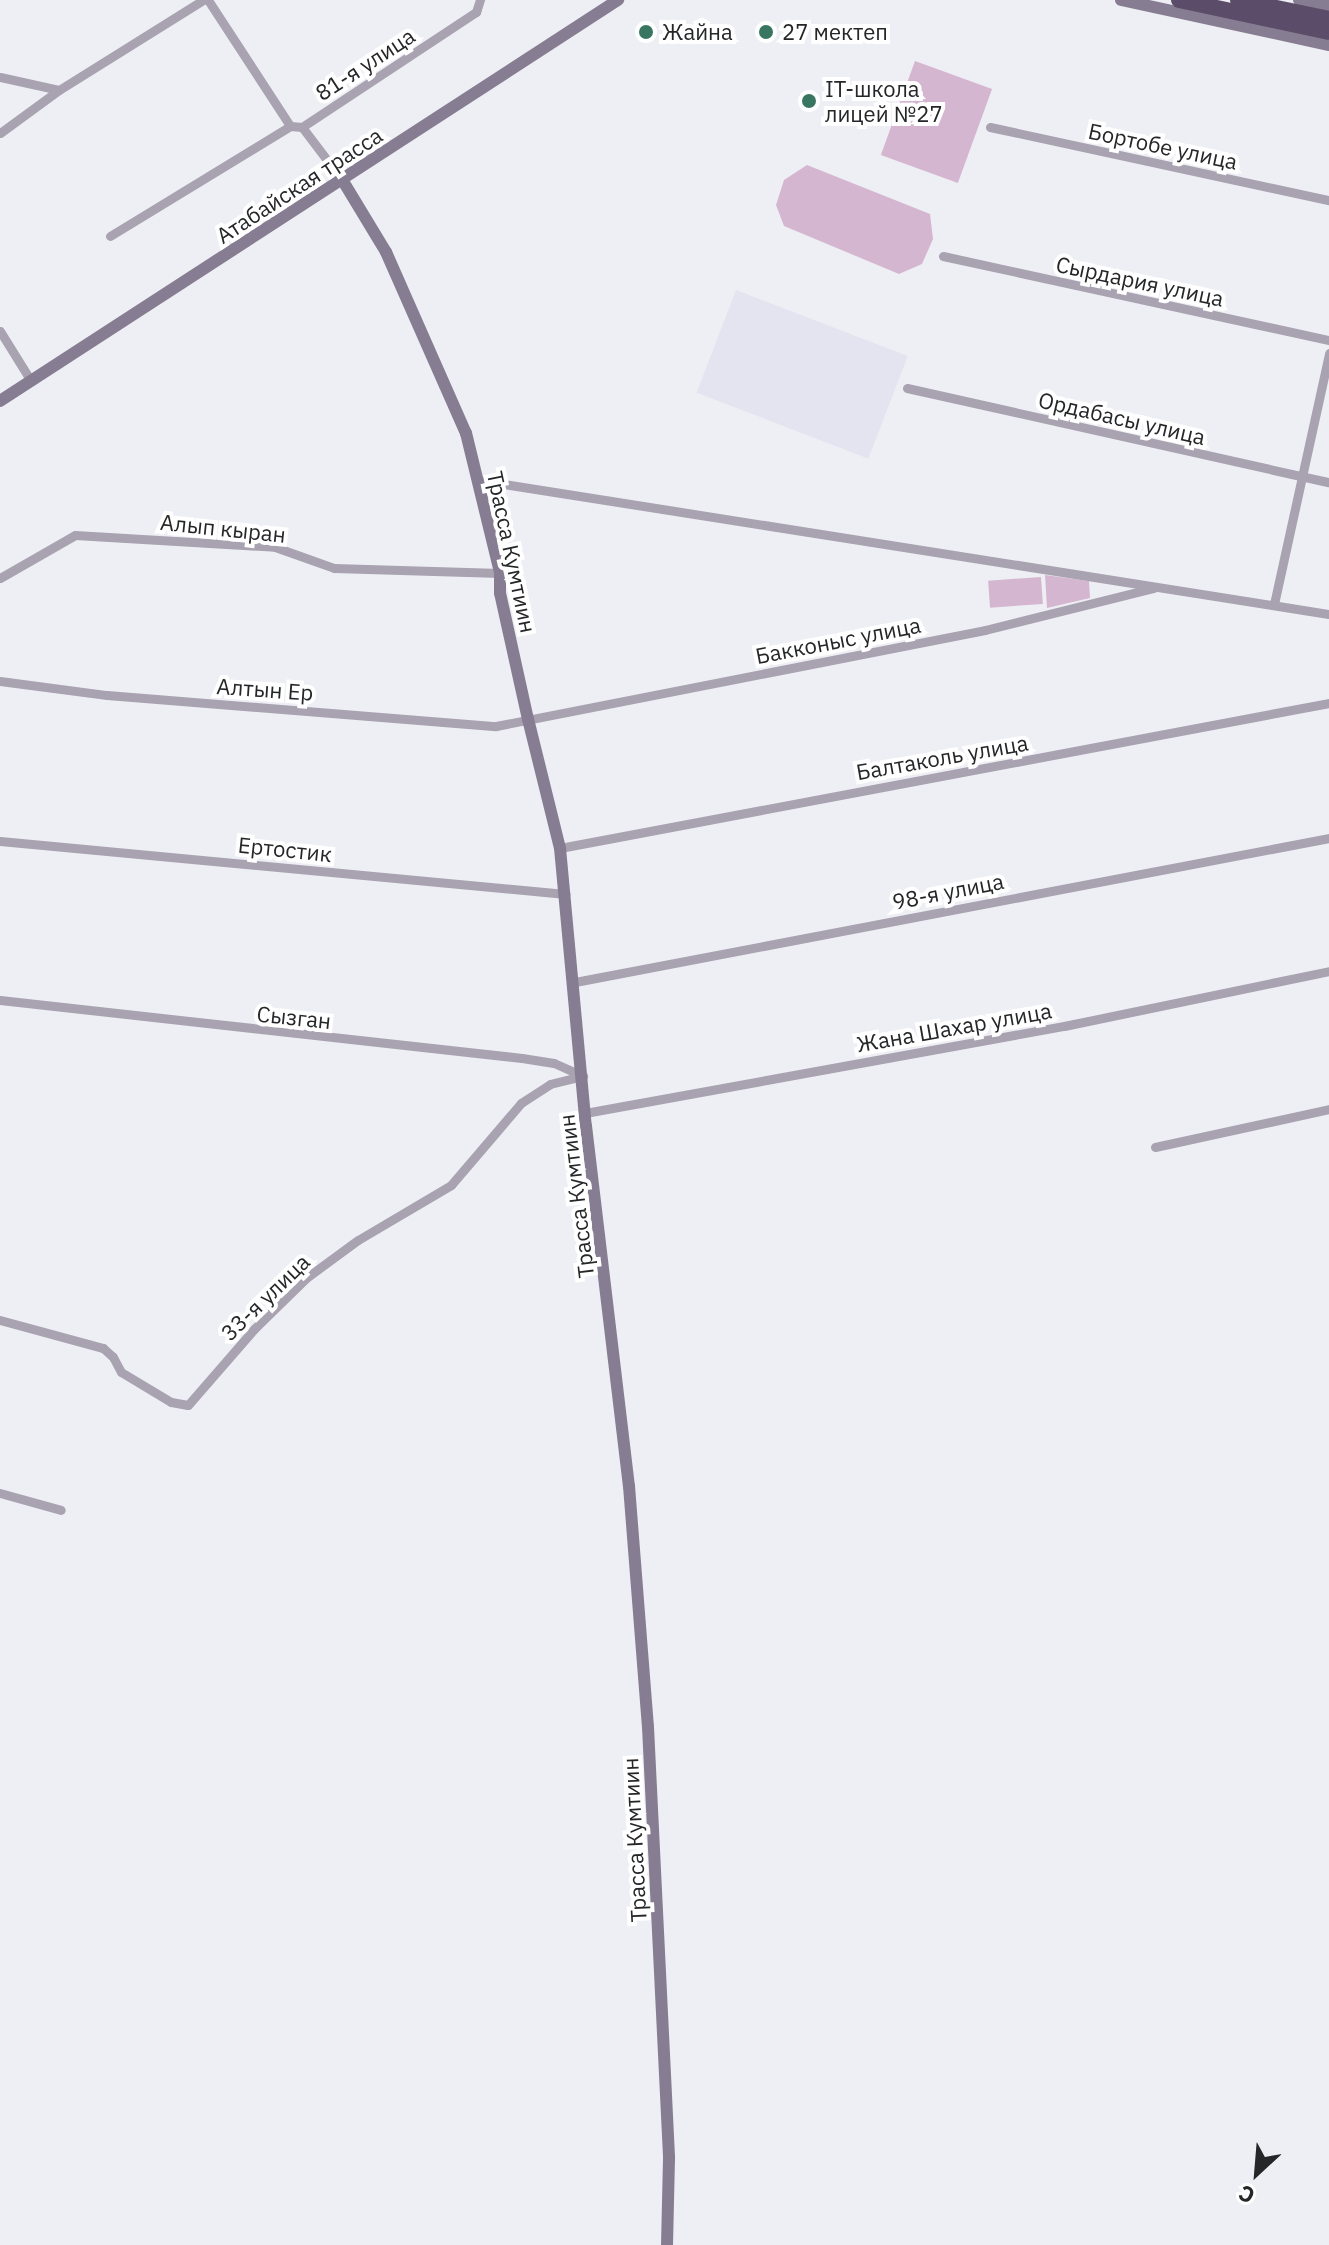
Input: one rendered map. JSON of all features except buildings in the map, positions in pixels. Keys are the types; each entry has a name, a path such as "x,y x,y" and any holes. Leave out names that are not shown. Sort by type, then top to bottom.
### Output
{"highway":[{"path":"1179,0 1329,32"},
{"path":"1238,0 1329,19"}],"street":[{"path":"0,133 59,90 206,0 290,126"},
{"name":"81-я улица","path":"302,127 476,12 480,0"},
{"name":"Атабайская трасса","path":"0,401 618,0"},
{"path":"1121,0 1329,45"},
{"path":"1299,0 1329,6"},
{"path":"0,77 59,90"},
{"path":"110,236 290,126 302,127 343,181"},
{"name":"Бортобе улица","path":"990,127 1329,200"},
{"name":"Трасса Кумтиин","path":"343,181 386,252 466,433 500,573 500,593 528,719 560,848 585,1113 629,1486 648,1727 669,2158 667,2245"},
{"name":"Сырдария улица","path":"943,256 1329,340"},
{"path":"0,331 31,381"},
{"path":"1274,604 1329,353"},
{"name":"Ордабасы улица","path":"907,388 1329,482"},
{"path":"478,480 1329,614"},
{"name":"Алып кыран","path":"0,578 75,535 275,547 334,568 500,573"},
{"name":"Бакконыс улица","path":"528,719 985,630 1154,588"},
{"name":"Алтын Ер","path":"0,681 107,695 496,726 528,719"},
{"name":"Балтаколь улица","path":"560,848 1329,703"},
{"name":"98-я улица","path":"575,982 1329,838"},
{"name":"Ертостик","path":"0,841 566,894"},
{"name":"Жана Шахар улица","path":"585,1113 1064,1026 1329,971"},
{"name":"Сызган","path":"0,1000 259,1032 522,1058 554,1063 583,1076"},
{"name":"33-я улица","path":"0,1320 103,1348 113,1357 121,1372 171,1402 188,1405 254,1329 306,1278 358,1240 451,1185 521,1103 550,1084 583,1076"},
{"path":"1155,1147 1329,1109"},
{"path":"0,1493 61,1510"}],"shaded area":[{"path":"915,61 992,89 958,183 881,155"},
{"path":"807,165 930,214 933,239 922,264 899,274 784,226 776,205 784,180"},
{"path":"736,290 908,356 868,459 697,393"},
{"path":"1045,575 1089,581 1090,598 1047,608"},
{"path":"1041,577 1043,604 990,608 988,581"}],"place":[{"name":"Жайна","path":"646,32"},
{"name":"27 мектеп","path":"766,32"},
{"name":"IT-школа лицей №27","path":"809,101"}]}
